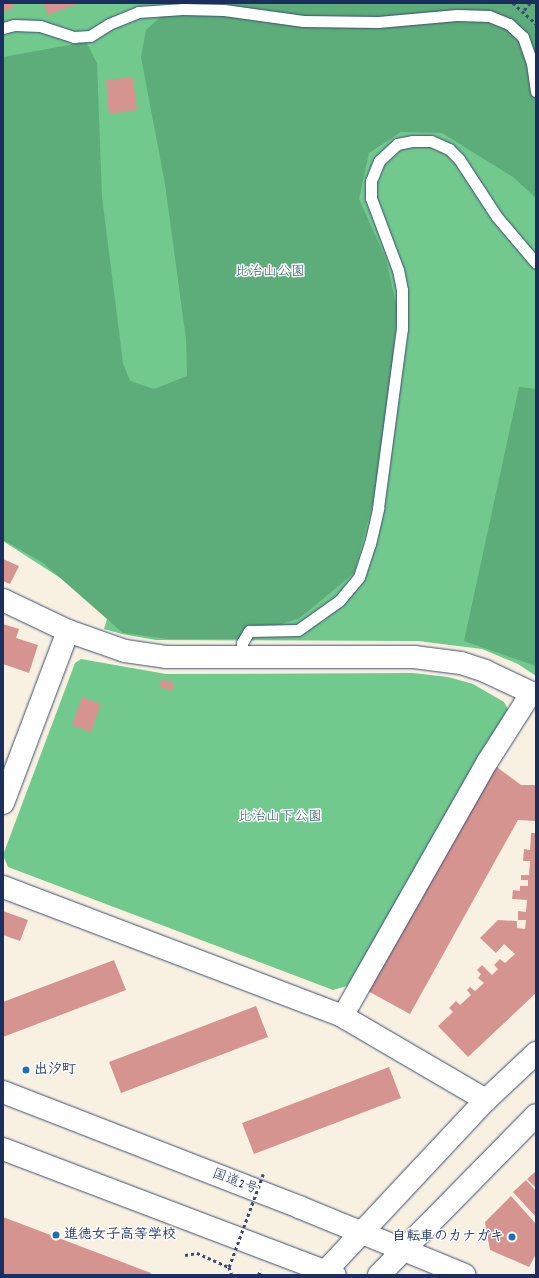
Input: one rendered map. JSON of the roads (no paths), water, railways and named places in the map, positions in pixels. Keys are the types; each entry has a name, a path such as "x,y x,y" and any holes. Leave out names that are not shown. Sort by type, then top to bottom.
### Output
{"main road":[{"path":"3,600 68,631 125,651 166,657 414,657 460,663 485,671 533,694"},
{"path":"3,803 68,631"},
{"path":"3,887 342,1016 486,1100"},
{"path":"3,1149 327,1274 362,1232 486,1100 536,1052"},
{"name":"国道2号","path":"3,1092 362,1232 466,1275"},
{"path":"379,1275 536,1115"}],"street":[{"path":"342,1016 487,761 533,694"}],"lane":[{"path":"3,28 14,25 40,26 74,37 90,36 109,24 138,12 225,7 303,21 378,22 457,15 489,16 509,24 523,37 532,63 536,92"},
{"path":"242,658 242,643 249,632 298,630 338,601 359,577 370,544 402,329 402,290 398,270 372,198 372,181 380,161 397,144 412,141 431,141 449,149 459,159 497,217 536,263"}],"place":[{"name":"出汐町","path":"26,1070"},
{"name":"進徳女子高等学校","path":"56,1235"},
{"name":"自転車のカナガキ","path":"512,1237"}],"park label":[{"name":"比治山公園","path":"270,272"},
{"name":"比治山下公園","path":"280,817"}]}
